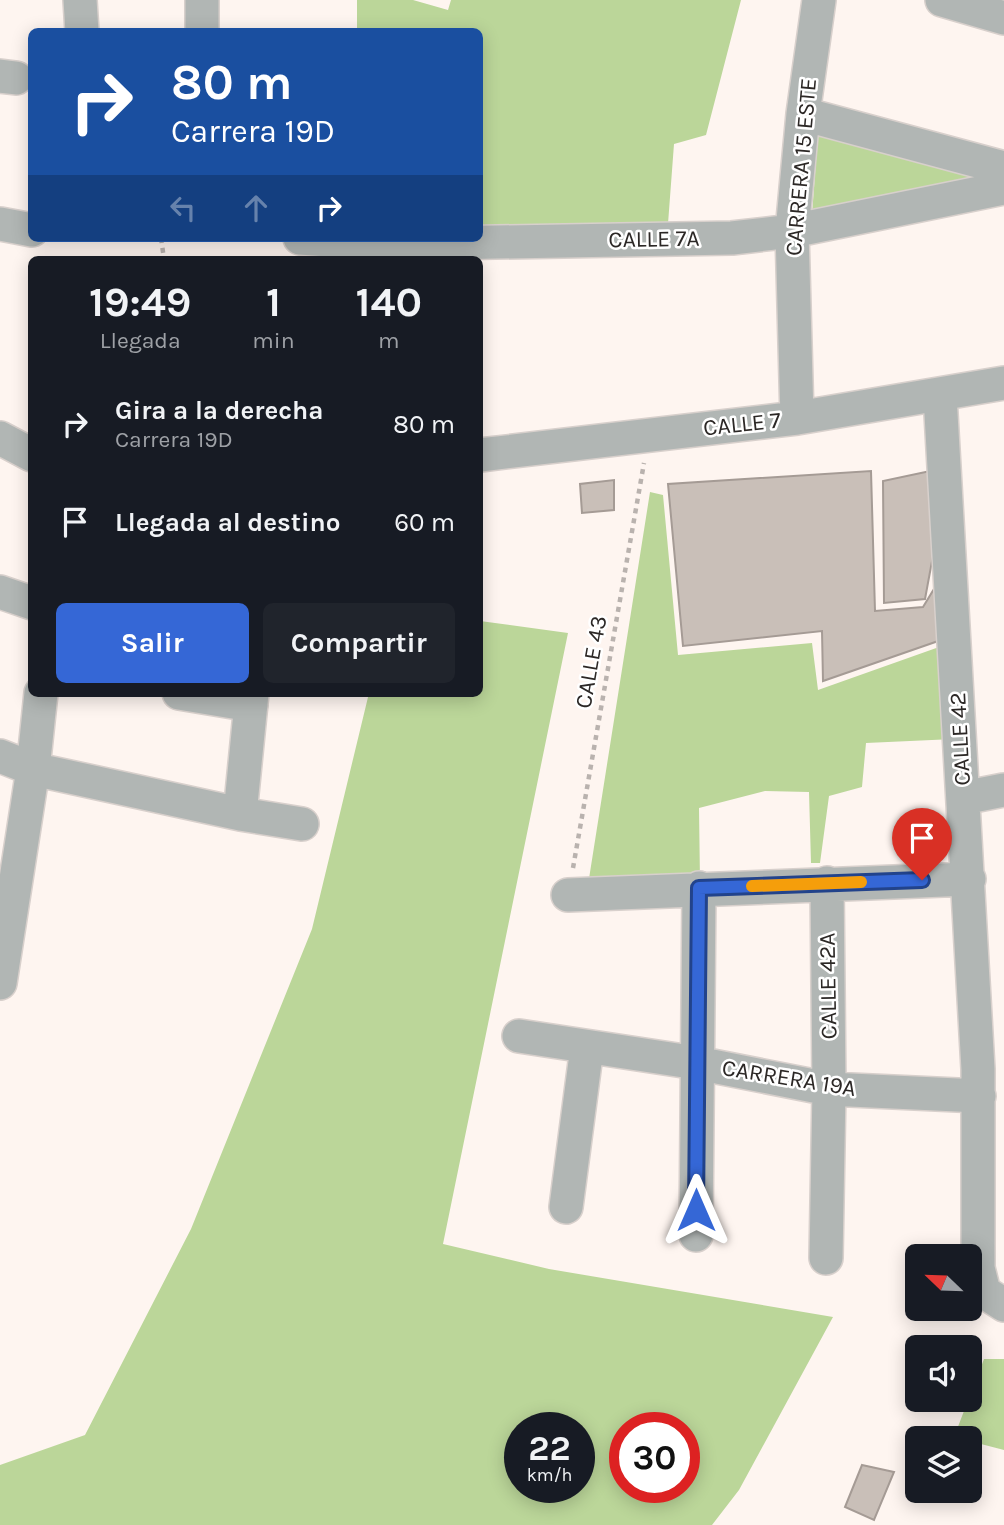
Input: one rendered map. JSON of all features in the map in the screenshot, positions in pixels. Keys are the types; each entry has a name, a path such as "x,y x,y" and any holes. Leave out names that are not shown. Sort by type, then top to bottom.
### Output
{"street":[{"path":"80,0 82,28"},
{"path":"202,0 202,28"},
{"name":"CARRERA 15 ESTE","path":"797,418 792,231 803,114 820,0"},
{"path":"942,0 1004,18"},
{"path":"803,114 1004,168"},
{"name":"CALLE 7A","path":"367,242 401,244 733,238 792,231 1004,188"},
{"path":"0,223 28,229"},
{"name":"CALLE 7","path":"483,455 797,418 940,396 1004,383"},
{"name":"CALLE 42","path":"940,396 963,798 989,1095 978,1268 994,1298"},
{"path":"0,438 28,453"},
{"path":"0,592 28,602"},
{"path":"0,982 33,769 41,697"},
{"path":"228,697 252,699 240,814"},
{"path":"0,756 33,769 240,814 302,824"},
{"path":"963,798 1004,790"},
{"path":"568,895 969,879"},
{"name":"CALLE 42A","path":"826,1258 829,1088 827,883"},
{"path":"696,1235 699,888"},
{"name":"CARRERA 19A","path":"519,1036 697,1063 829,1088 989,1095"},
{"path":"566,1207 587,1047"}],"path":[{"name":"CALLE 43","path":"568,895 649,435"}],"green space":[{"path":"357,0 413,0 448,10 451,0 741,0 706,135 674,144 667,237 483,235 483,28 357,28"},
{"path":"818,133 1004,180 812,215"},
{"path":"650,492 663,495 678,655 812,643 818,690 956,641 954,739 866,743 862,787 829,796 820,863 811,863 809,792 765,791 699,808 700,882 588,885"},
{"path":"483,621 568,633 443,1244 549,1269 833,1317 739,1490 712,1525 0,1525 0,1465 85,1435 191,1229 312,929 368,697 483,697"},
{"path":"984,1359 1004,1359 1004,1450 982,1444 982,1426 958,1426 964,1412 982,1412"}],"building":[{"path":"935,470 935,545 925,599 884,603 883,481"},
{"path":"871,471 875,611 923,607 937,584 944,639 823,681 822,631 683,646 668,484"},
{"path":"614,480 614,510 582,513 580,484"},
{"path":"862,1465 894,1472 874,1520 845,1507"}],"slow traffic":[{"path":"752,886 861,882"}],"route":[{"path":"696,1210 699,888 922,880"}]}
